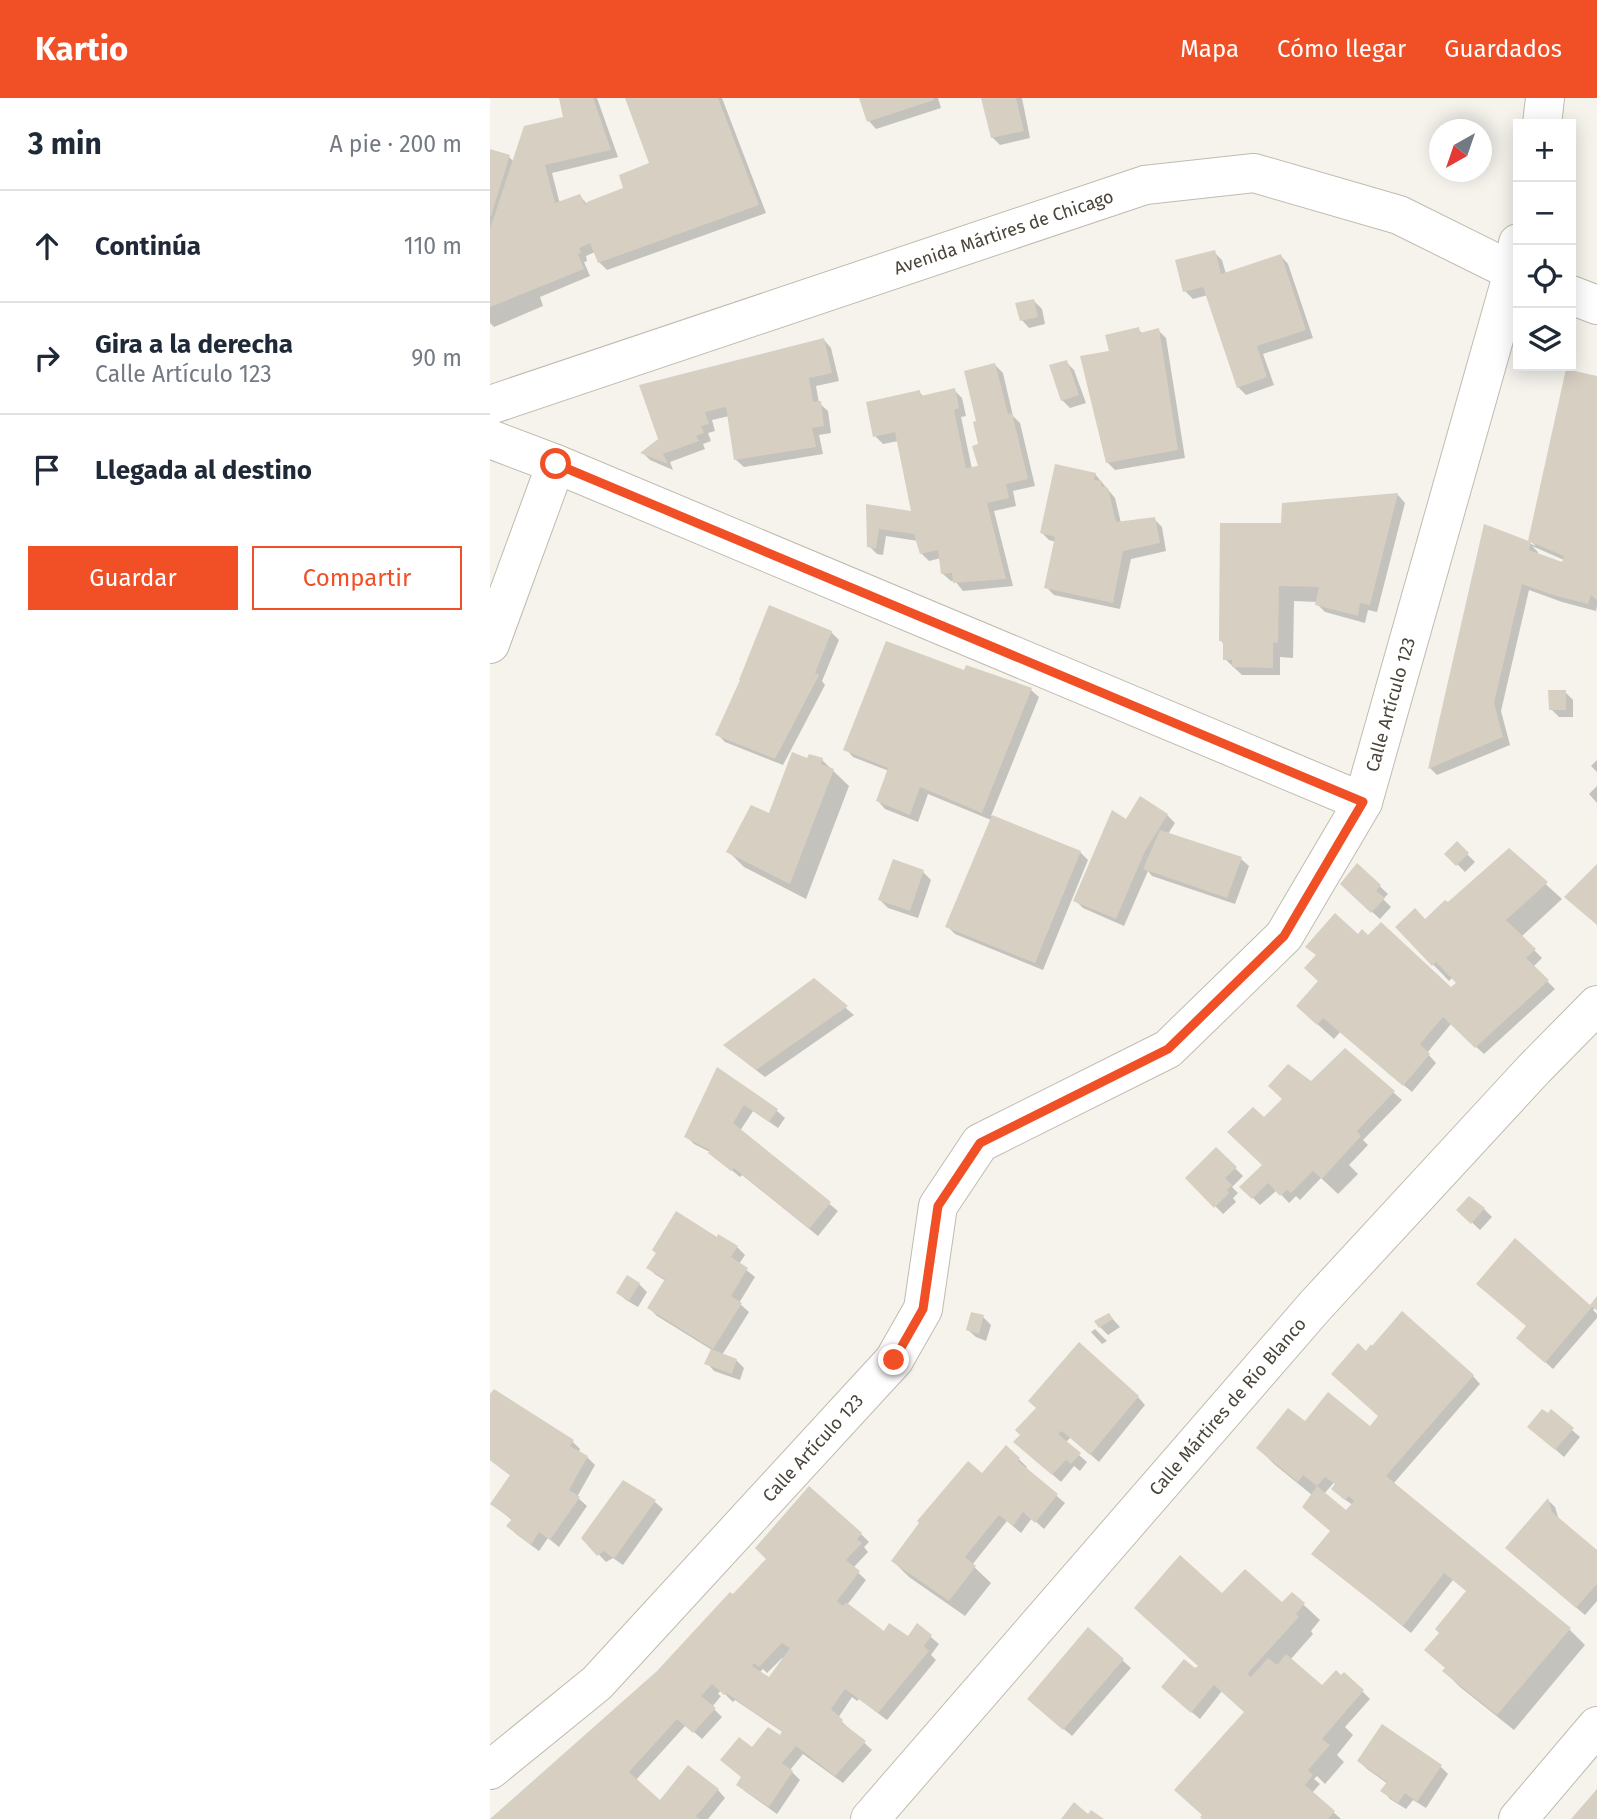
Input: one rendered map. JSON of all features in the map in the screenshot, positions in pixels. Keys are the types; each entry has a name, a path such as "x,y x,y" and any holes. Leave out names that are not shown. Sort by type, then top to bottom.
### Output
{"street":[{"path":"1543,119 1545,98"},
{"name":"Avenida Mártires de Chicago","path":"490,405 1145,185 1254,173 1399,215 1513,262"},
{"name":"Calle Artículo 123","path":"490,1770 597,1683 894,1360 923,1309 938,1206 980,1143 1168,1049 1284,936 1363,802 1513,274"},
{"path":"1576,297 1597,305"},
{"path":"490,439 556,464 1363,802"},
{"path":"490,643 556,464"},
{"name":"Calle Mártires de Río Blanco","path":"870,1819 1316,1305 1534,1069 1597,1005"},
{"path":"1518,1819 1597,1726"}],"building":[{"path":"559,98 593,98 611,150 545,165 555,203 580,194 585,205 623,188 619,175 649,163 625,98 718,98 759,205 598,263 590,243 579,248 581,253 578,254 584,269 490,307 490,229 524,126 563,117"},
{"path":"859,98 934,98 934,100 867,122"},
{"path":"981,98 1016,98 1024,131 991,138"},
{"path":"490,149 510,155 491,216 490,216"},
{"path":"1215,250 1221,274 1281,254 1306,330 1257,346 1267,377 1237,388 1203,287 1183,292 1175,260"},
{"path":"1034,299 1038,317 1020,321 1015,303"},
{"path":"1139,327 1140,333 1159,328 1178,450 1106,463 1080,356 1109,351 1105,335"},
{"path":"824,338 832,373 809,378 813,402 821,401 824,426 812,428 816,447 734,460 726,407 705,412 709,424 701,426 704,433 696,436 699,441 663,454 668,464 640,453 658,439 639,385"},
{"path":"1067,360 1079,395 1061,401 1049,365"},
{"path":"995,363 1008,414 1012,413 1028,479 1006,484 1009,498 987,503 1006,579 953,583 952,573 941,574 938,550 920,554 914,534 879,529 876,549 867,547 866,504 911,511 895,432 873,437 866,402 920,390 921,396 955,388 959,408 954,410 966,468 978,466 972,446 978,444 973,422 976,421 964,371"},
{"path":"1566,371 1597,376 1597,600 1591,595 1588,604 1522,584 1494,703 1503,737 1428,769 1484,524 1528,541","holes":["1531,542 1564,556 1562,562 1529,550"]},
{"path":"1055,464 1096,473 1094,480 1102,481 1101,486 1108,488 1116,522 1155,517 1160,543 1123,551 1113,603 1044,588 1055,537 1040,533"},
{"path":"1398,493 1370,605 1360,603 1358,616 1315,605 1319,587 1279,586 1278,643 1273,642 1273,668 1232,667 1232,660 1223,660 1223,641 1219,641 1220,523 1281,523 1282,503"},
{"path":"769,605 832,631 815,673 819,675 775,759 715,735"},
{"path":"886,641 964,670 966,665 1032,688 982,813 920,787 910,815 876,801 888,768 843,750"},
{"path":"1548,690 1566,690 1566,710 1549,710"},
{"path":"792,752 807,758 809,754 823,758 821,764 834,769 790,884 726,852 751,805 769,813"},
{"path":"1140,796 1168,814 1145,851 1116,919 1073,901 1112,810 1126,819"},
{"path":"992,815 1081,851 1035,963 945,927"},
{"path":"1160,830 1242,857 1227,898 1143,869"},
{"path":"1457,841 1469,853 1456,866 1444,854"},
{"path":"1509,848 1548,882 1506,920 1536,949 1526,958 1549,980 1475,1048 1443,1017 1420,1044 1430,1054 1403,1086 1323,1018 1317,1025 1296,1006 1318,981 1304,968 1316,955 1305,947 1335,913 1358,934 1362,929 1368,935 1381,922 1451,987 1456,983 1436,962 1432,966 1395,927 1415,908 1425,919"},
{"path":"893,859 924,870 910,911 878,900"},
{"path":"1357,863 1381,885 1376,891 1385,898 1371,913 1340,884"},
{"path":"1597,864 1597,925 1564,897"},
{"path":"814,978 848,1006 756,1070 723,1045"},
{"path":"1345,1048 1395,1091 1357,1131 1361,1136 1322,1179 1313,1171 1291,1193 1287,1190 1280,1196 1268,1183 1252,1199 1239,1187 1262,1165 1227,1132 1253,1107 1264,1117 1282,1099 1268,1086 1288,1064 1311,1081"},
{"path":"717,1067 778,1109 769,1122 744,1105 733,1123 831,1202 809,1229 734,1168 731,1171 708,1153 710,1150 684,1137"},
{"path":"1216,1147 1237,1167 1225,1178 1232,1185 1227,1190 1229,1193 1214,1208 1185,1178"},
{"path":"1469,1196 1485,1208 1471,1224 1456,1210"},
{"path":"676,1211 717,1237 718,1234 738,1246 731,1257 748,1268 731,1296 742,1303 713,1349 647,1308 665,1279 646,1268 656,1253 652,1250"},
{"path":"1515,1238 1590,1305 1597,1296 1597,1310 1592,1307 1545,1363 1516,1338 1526,1326 1476,1284"},
{"path":"627,1275 640,1283 629,1301 616,1293"},
{"path":"1402,1311 1474,1375 1386,1476 1571,1628 1497,1715 1442,1671 1445,1668 1424,1650 1439,1633 1435,1629 1466,1591 1444,1573 1403,1626 1311,1554 1330,1531 1302,1507 1317,1486 1303,1475 1298,1482 1256,1448 1288,1408 1305,1421 1328,1392 1370,1426 1378,1416 1331,1374 1358,1343 1366,1351 1371,1344 1372,1346","holes":["1325,1477 1335,1484 1331,1489 1345,1500 1349,1496 1354,1501 1346,1510 1317,1486"]},
{"path":"971,1312 984,1315 979,1334 966,1330"},
{"path":"1109,1313 1113,1319 1099,1328 1094,1321"},
{"path":"1079,1342 1139,1396 1090,1455 1062,1431 1058,1434 1081,1453 1071,1464 1066,1460 1052,1475 1013,1442 1020,1435 1015,1430 1036,1408 1028,1401"},
{"path":"711,1349 737,1359 732,1374 704,1364"},
{"path":"494,1389 574,1440 570,1446 588,1456 569,1490 580,1497 550,1540 539,1532 531,1545 506,1526 512,1519 490,1504 510,1475 490,1460 490,1394"},
{"path":"1542,1409 1548,1413 1551,1409 1574,1428 1555,1450 1527,1427"},
{"path":"1006,1445 1020,1458 1018,1461 1058,1494 1035,1523 1023,1512 1013,1526 999,1515 965,1557 976,1566 949,1601 891,1561 919,1523 917,1521 968,1461 982,1473"},
{"path":"623,1480 656,1500 614,1559 604,1551 597,1556 581,1538"},
{"path":"809,1486 862,1533 857,1539 862,1543 846,1560 860,1571 837,1601 843,1606 846,1602 884,1631 889,1623 908,1636 917,1623 932,1635 924,1646 929,1651 878,1713 845,1689 831,1709 843,1720 841,1722 866,1741 835,1776 796,1746 782,1763 793,1771 769,1807 736,1785 741,1777 720,1760 739,1737 752,1747 768,1727 780,1735 782,1731 726,1693 724,1695 712,1684 701,1696 716,1708 693,1733 677,1719 629,1772 660,1800 688,1765 719,1789 696,1816 699,1819 490,1819 657,1671 730,1592 733,1594 766,1559 755,1548","holes":["782,1643 790,1648 769,1677 752,1666 754,1663 759,1667"]},
{"path":"1548,1498 1552,1512 1597,1550 1597,1584 1576,1608 1505,1548"},
{"path":"1180,1555 1222,1593 1245,1569 1282,1602 1292,1592 1305,1603 1296,1614 1299,1617 1247,1674 1251,1677 1268,1658 1277,1665 1286,1654 1322,1685 1336,1670 1341,1675 1344,1672 1364,1690 1322,1739 1330,1745 1308,1770 1313,1775 1305,1785 1335,1811 1328,1819 1202,1819 1202,1815 1174,1790 1244,1712 1214,1685 1191,1713 1161,1687 1184,1659 1195,1668 1198,1666 1134,1608"},
{"path":"1088,1627 1124,1659 1063,1730 1027,1699"},
{"path":"1382,1724 1442,1765 1417,1802 1405,1793 1398,1803 1380,1791 1387,1782 1357,1761"},
{"path":"1597,1789 1597,1819 1571,1819"},
{"path":"1074,1802 1088,1814 1091,1810 1104,1819 1061,1819"}],"route":[{"path":"556,464 1363,802 1284,936 1168,1049 980,1143 938,1206 923,1309 894,1360"}]}
